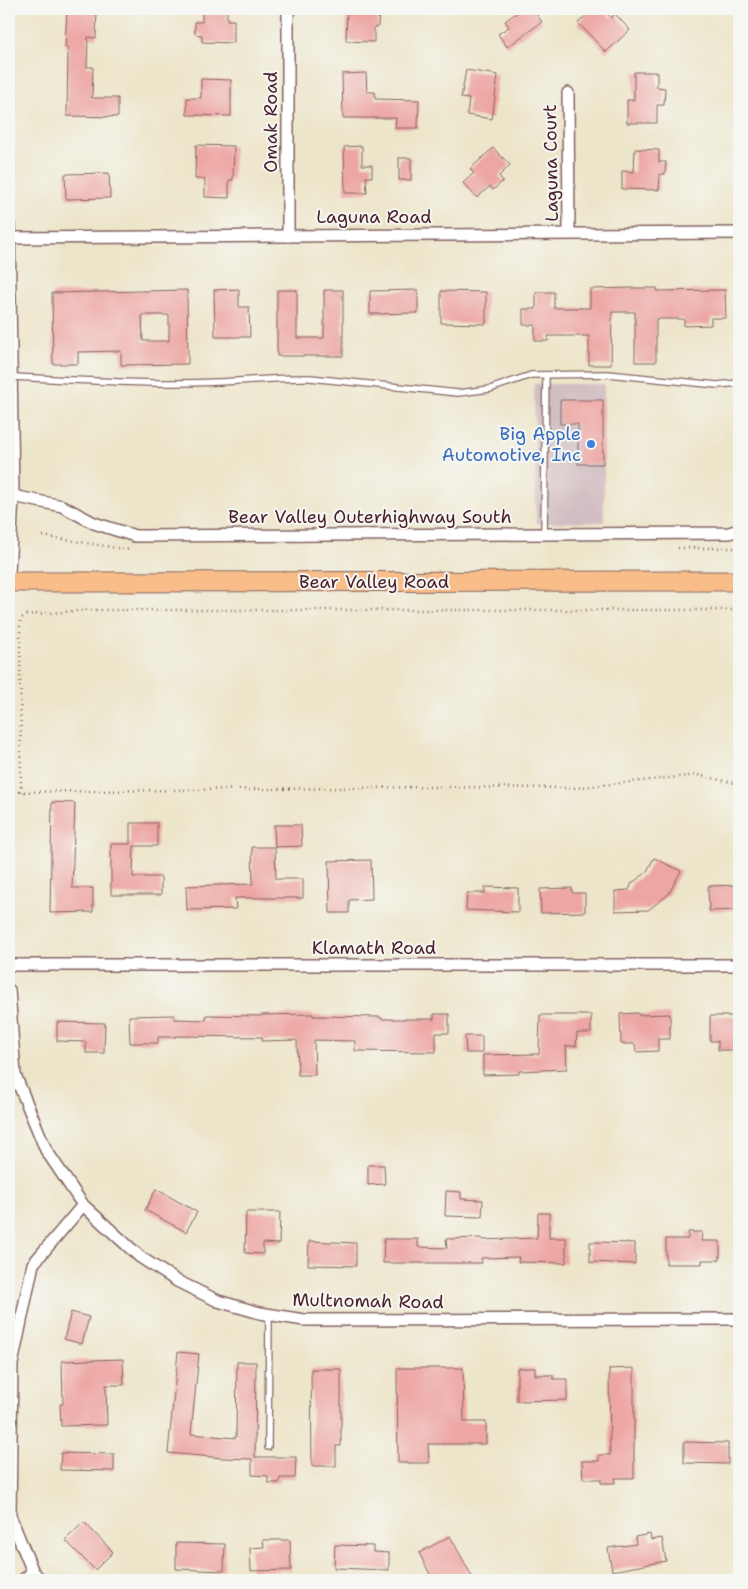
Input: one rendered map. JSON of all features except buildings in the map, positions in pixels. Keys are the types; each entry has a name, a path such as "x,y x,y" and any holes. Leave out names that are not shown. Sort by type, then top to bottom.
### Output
{"main road":[{"name":"Bear Valley Road","path":"9,582 739,581"}],"street":[{"name":"Omak Road","path":"288,9 288,236"},
{"name":"Laguna Court","path":"568,92 569,233"},
{"path":"9,225 11,377 9,573"},
{"name":"Laguna Road","path":"9,238 569,233 739,234"},
{"name":"Bear Valley Outerhighway South","path":"11,496 62,506 94,523 135,536 544,534 729,532 739,530"},
{"name":"Klamath Road","path":"9,965 739,965"},
{"name":"Multnomah Road","path":"9,990 15,1075 46,1150 83,1205 140,1257 176,1281 218,1302 270,1315 304,1320 739,1319"},
{"path":"23,1580 37,1576 10,1516 12,1364 33,1264 83,1205"}],"lane":[{"path":"11,377 122,382 218,382 290,377 458,393 490,389 531,375 608,374 717,385 739,383"},
{"path":"544,534 546,375"},
{"path":"268,1446 270,1315"}],"path":[{"path":"21,792 20,620 25,615 88,610 739,610"},
{"path":"9,792 573,788 698,775 739,784"}],"shaded area":[{"path":"534,384 604,384 604,522 536,523"}],"place":[{"name":"Big Apple Automotive, Inc","path":"591,444"}]}
